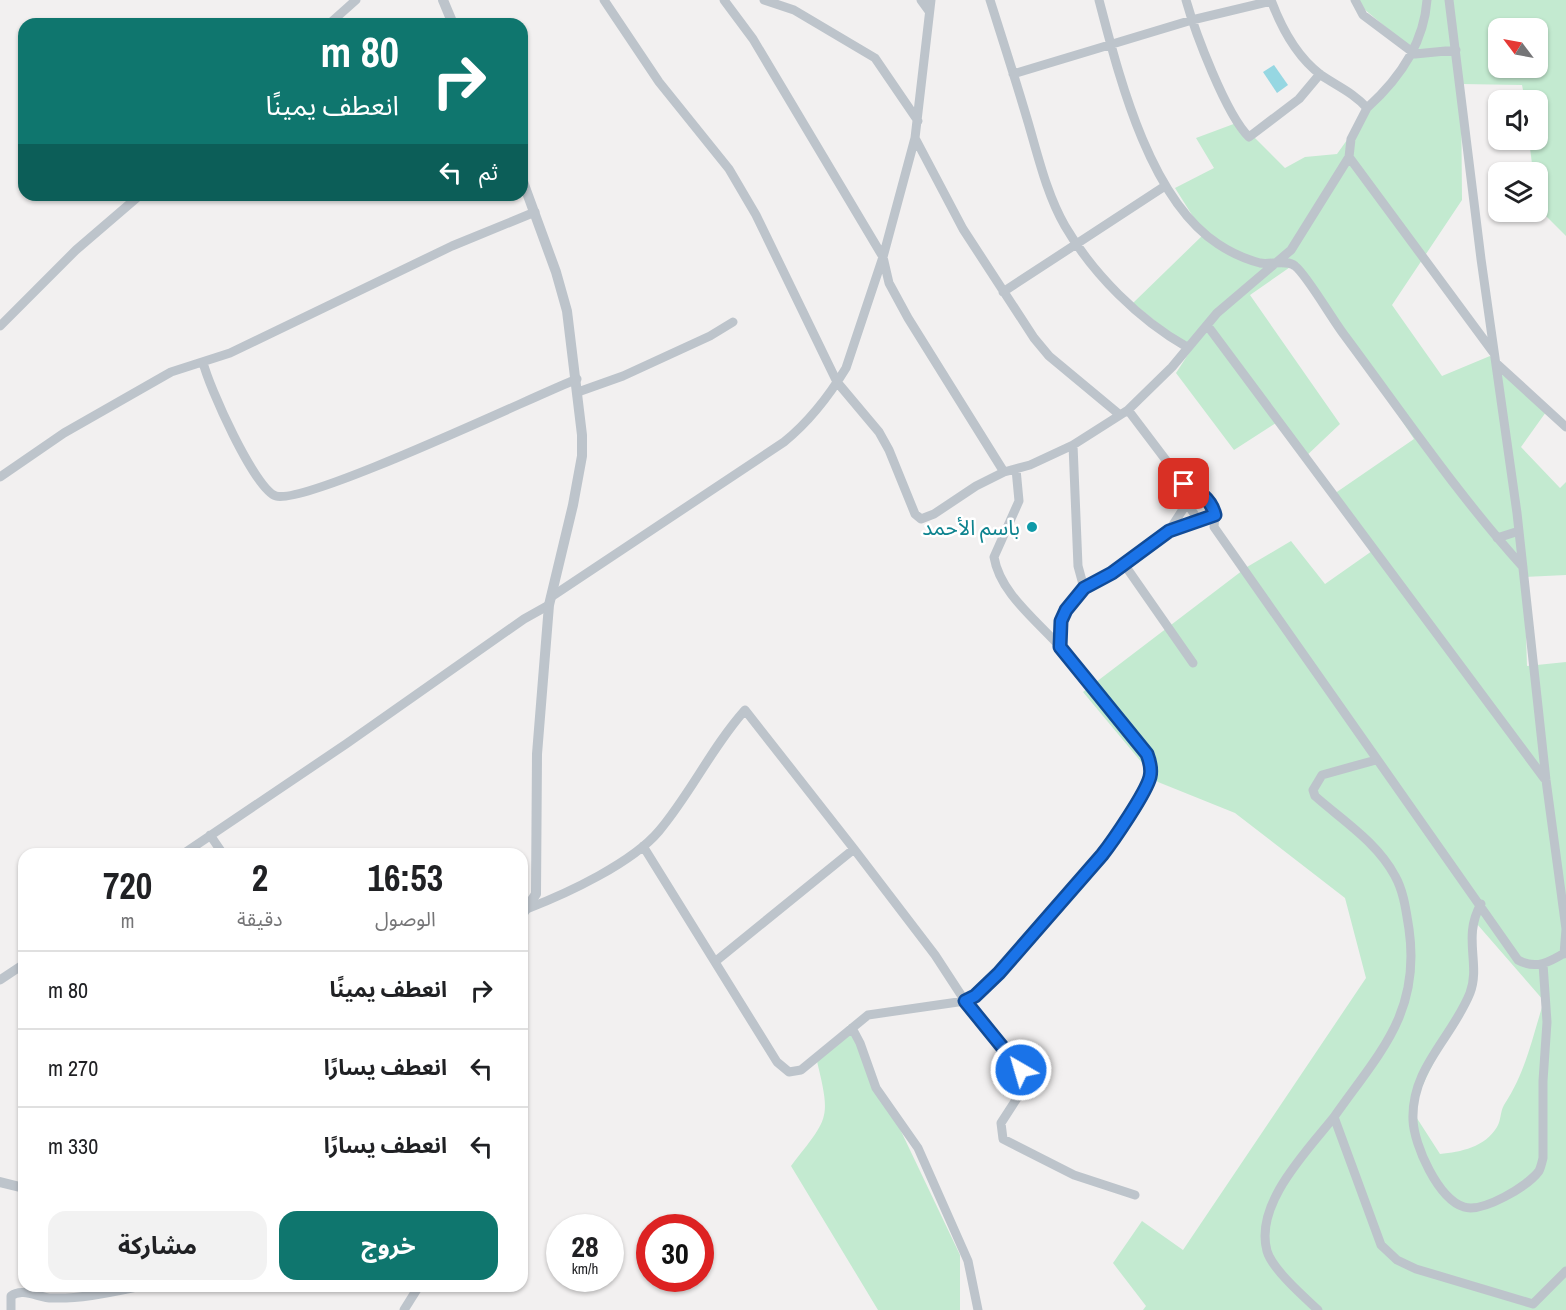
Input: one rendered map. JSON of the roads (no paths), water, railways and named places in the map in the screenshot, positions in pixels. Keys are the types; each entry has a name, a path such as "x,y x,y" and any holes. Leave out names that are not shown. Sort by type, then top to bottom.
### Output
{"street":[{"path":"336,18 356,0"},
{"path":"443,0 450,18"},
{"path":"604,0 659,82 729,169 756,215 837,382 879,432 899,468 915,513 921,519 934,514 976,486 1004,472 1073,445 1124,412 1167,372 1187,347 1245,287 1291,250 1349,157 1351,139 1367,108 1388,89 1412,52 1424,19 1426,0"},
{"path":"724,0 753,39 884,257 889,283 908,318 1004,472"},
{"path":"764,0 794,10 875,58 918,121"},
{"path":"921,0 929,11"},
{"path":"192,848 346,744 804,426 846,368 884,257 915,138 931,0"},
{"path":"990,0 1040,164 1064,224 1090,262 1143,316 1187,347"},
{"path":"1099,0 1133,114 1166,186 1202,233 1234,253 1260,263 1285,263 1296,266 1330,317 1497,538 1523,567"},
{"path":"1186,0 1209,64 1232,112 1249,137 1299,99 1320,74"},
{"path":"1355,0 1363,15 1412,52 1419,55 1456,50"},
{"path":"1184,484 1187,503 1197,522 1214,527 1376,760 1481,904 1518,960 1533,966 1543,964 1565,953 1566,929 1546,780 1519,531 1449,0"},
{"path":"1013,74 1192,20 1271,1 1293,45 1320,74 1359,99 1367,108"},
{"path":"915,138 963,229 1034,338 1049,356 1124,412 1184,484 1201,492 1211,504 1215,515 1214,527"},
{"path":"1349,157 1495,358 1566,427"},
{"path":"1004,292 1166,186"},
{"path":"528,194 567,311 578,392 582,456 550,601 538,742 537,881 536,894 528,908"},
{"path":"0,326 76,250 133,201"},
{"path":"0,477 64,433 171,372 230,353 452,246 535,212"},
{"path":"578,392 623,376 710,336 734,321"},
{"path":"1208,325 1546,780"},
{"path":"202,362 219,407 251,465 268,491 279,497 312,490 356,475 576,379"},
{"path":"1073,445 1078,566 1084,588"},
{"path":"643,846 777,1062 789,1072 801,1070 868,1015 965,1001 975,996 999,973 1114,840 1150,779 1151,766 1147,754 1060,647 1024,608 1000,574 995,562 995,550 1019,501 1016,469"},
{"path":"1169,531 1187,503 1201,492"},
{"path":"1060,647 1061,621 1066,610 1084,588 1124,564 1169,531 1215,515"},
{"path":"1497,538 1519,531"},
{"path":"1124,564 1193,663"},
{"path":"528,911 564,894 643,846 659,831 684,798 707,760 745,710 935,955 965,1001 1021,1070 1023,1089 1001,1123 1003,1139 1074,1175 1135,1195"},
{"path":"1318,1310 1289,1282 1267,1253 1265,1227 1269,1205 1335,1117 1393,1032 1409,991 1412,973 1405,904 1395,875 1351,824 1315,796 1313,790 1322,776 1376,760"},
{"path":"210,835 219,848"},
{"path":"716,961 854,849"},
{"path":"1481,904 1475,915 1470,940 1473,981 1469,994 1428,1061 1418,1085 1413,1121 1424,1162 1449,1199 1466,1208 1492,1203 1524,1186 1540,1170 1543,1158 1543,1081 1547,1022 1543,964"},
{"path":"0,980 18,968"},
{"path":"852,1029 860,1043 876,1089 918,1148 968,1261 978,1310"},
{"path":"1335,1117 1382,1245 1397,1260 1416,1269 1531,1307 1566,1270"},
{"path":"0,1182 18,1186"},
{"path":"10,1310 11,1296 20,1292 62,1298 112,1292"},
{"path":"404,1310 415,1292"},
{"path":"0,1306 6,1310"}],"water":[{"path":"1274,65 1288,85 1277,93 1263,72"}],"place":[{"name":"باسم الأحمد","path":"1032,527"}]}
